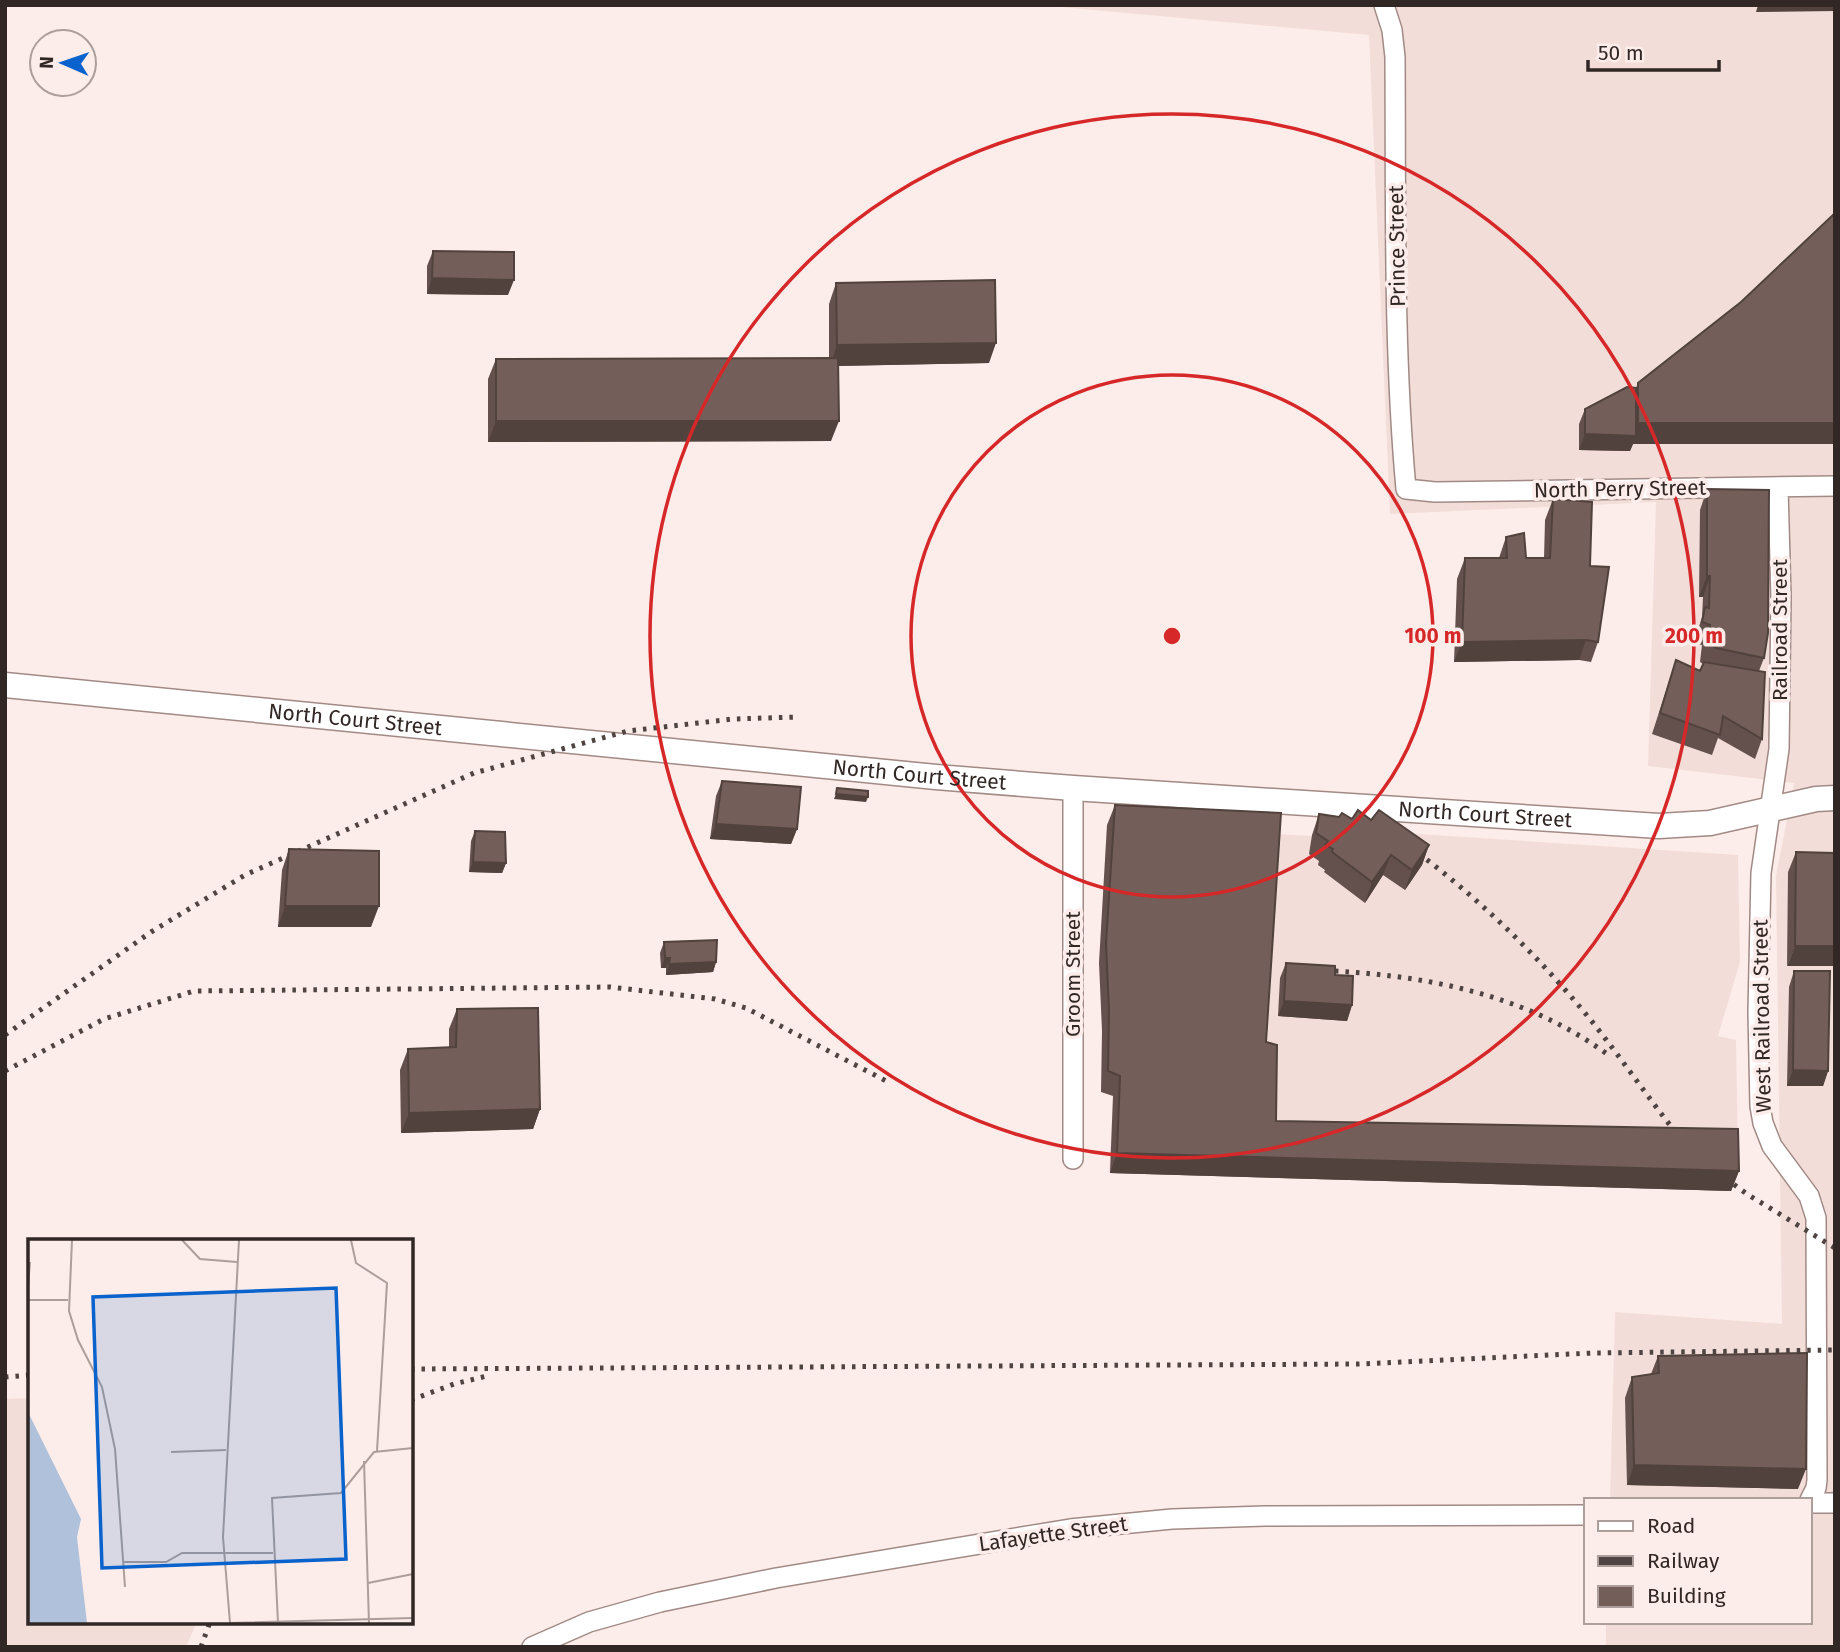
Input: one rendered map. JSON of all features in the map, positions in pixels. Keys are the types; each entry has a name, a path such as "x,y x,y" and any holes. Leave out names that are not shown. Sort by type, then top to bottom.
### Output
{"main road":[{"name":"North Court Street","path":"5,685 936,777 1659,826 1710,824 1816,799 1835,798"}],"street":[{"name":"Prince Street","path":"1384,5 1389,14 1395,57 1397,287 1406,489"},
{"name":"North Perry Street","path":"1406,489 1435,492 1835,486"},
{"name":"Railroad Street","path":"1770,810 1779,748 1781,597 1778,487"},
{"name":"Groom Street","path":"1073,788 1073,1159"},
{"name":"West Railroad Street","path":"1770,810 1761,873 1758,1012 1760,1105 1772,1146 1809,1196 1815,1218 1817,1480 1812,1498"},
{"path":"1812,1501 1835,1503"},
{"name":"Lafayette Street","path":"532,1647 589,1622 685,1596 776,1578 1070,1529 1172,1519 1265,1516 1584,1515"}],"shaded area":[{"path":"1039,5 1835,5 1835,1647 1606,1647 1606,1624 1812,1624 1812,1498 1610,1498 1615,1312 1782,1324 1776,876 1794,783 1648,766 1656,502 1390,514 1369,35"},
{"path":"1107,825 1331,837 1372,831 1738,855 1740,962 1718,1036 1736,1040 1738,1149 1731,1191 1109,1173 1113,1096 1099,963"},
{"path":"28,1398 28,1624 196,1624 186,1647 5,1647 5,1399"}],"building":[{"path":"1835,213 1835,423 1638,423 1638,383 1741,302"},
{"path":"433,251 514,252 514,280 432,278"},
{"path":"995,280 996,343 837,345 836,283"},
{"path":"838,358 839,421 496,421 496,359"},
{"path":"1627,387 1636,388 1636,436 1585,434 1585,409"},
{"path":"1707,489 1769,490 1768,633 1764,658 1716,648 1707,642 1710,625 1702,622 1705,607 1709,608"},
{"path":"1553,499 1592,502 1590,566 1609,567 1598,642 1462,642 1465,558 1507,558 1506,537 1524,533 1526,558 1550,558"},
{"path":"1676,660 1700,671 1704,662 1765,672 1762,739 1723,716 1720,735 1660,713"},
{"path":"722,781 801,787 797,829 716,824"},
{"path":"837,788 868,791 868,797 836,794"},
{"path":"1115,805 1281,813 1266,1042 1277,1045 1276,1121 1738,1129 1739,1171 1117,1153 1120,1076 1108,1071 1106,943"},
{"path":"1358,810 1371,820 1379,810 1429,845 1412,870 1391,855 1372,882 1325,845 1328,841 1316,833 1319,814 1339,817 1342,813 1352,819"},
{"path":"475,831 505,832 506,863 473,862"},
{"path":"289,849 379,851 379,906 285,906"},
{"path":"1796,852 1835,853 1835,946 1795,946"},
{"path":"717,940 716,962 669,964 670,958 665,958 664,942"},
{"path":"1286,963 1335,966 1335,975 1353,976 1352,1005 1284,1001"},
{"path":"1794,971 1830,971 1828,1071 1793,1070"},
{"path":"538,1008 540,1109 409,1113 408,1049 456,1047 457,1009"},
{"path":"1807,1353 1806,1469 1634,1465 1632,1377 1659,1373 1658,1356"}],"railway":[{"path":"5,1035 151,932 245,875 474,773 628,731 733,719 797,717"},
{"path":"1410,847 1476,900 1517,938 1555,979 1603,1035 1686,1145"},
{"path":"1314,970 1393,976 1470,991 1543,1017 1578,1035 1611,1057"},
{"path":"5,1071 104,1019 194,991 610,987 715,999 746,1008 890,1083"},
{"path":"1717,1172 1747,1194 1835,1248"},
{"path":"413,1369 1359,1364 1593,1353 1835,1350"},
{"path":"5,1377 28,1375"},
{"path":"413,1399 454,1384 491,1375"},
{"path":"201,1647 209,1624"}]}
